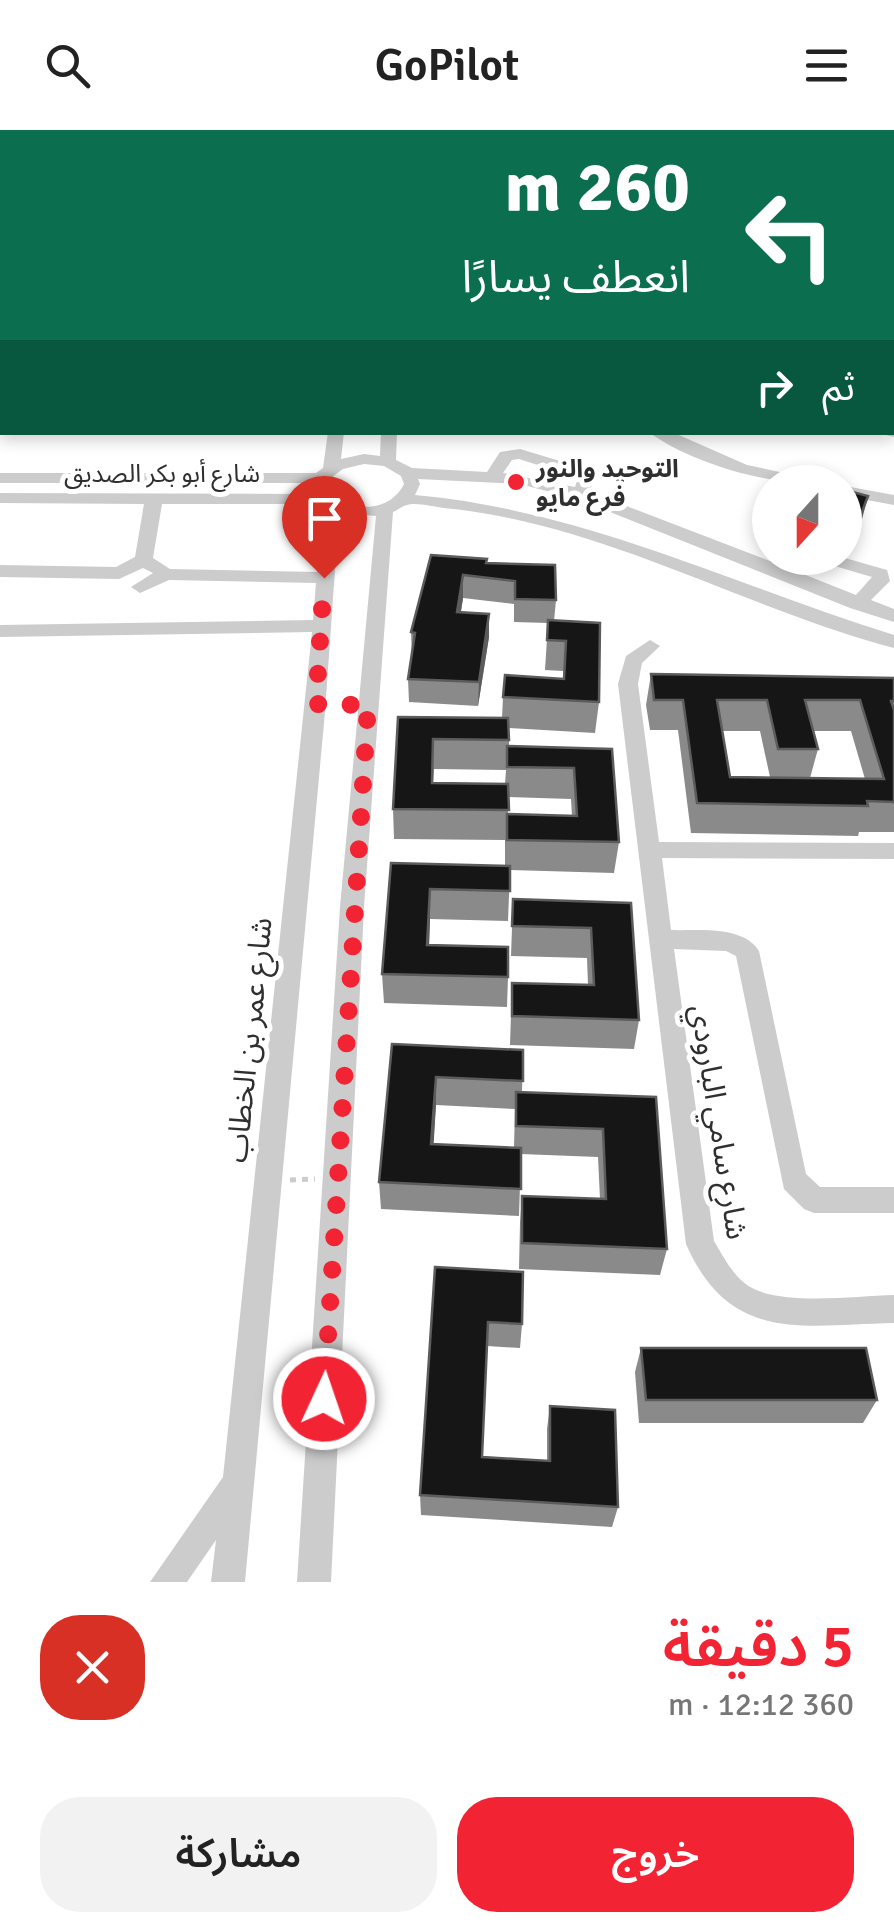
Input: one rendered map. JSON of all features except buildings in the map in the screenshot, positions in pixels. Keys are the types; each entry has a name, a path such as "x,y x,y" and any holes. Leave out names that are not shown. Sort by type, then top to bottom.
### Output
{"street":[{"path":"326,473 336,435"},
{"path":"389,435 388,462 408,473 493,476 581,494 683,530 752,561"},
{"path":"663,435 752,471"},
{"name":"شارع أبو بكر الصديق","path":"0,478 326,473 364,460 388,462"},
{"name":"شارع عمر بن الخطاب","path":"228,1582 321,626 327,502 318,486 326,473"},
{"path":"314,1582 364,738 395,504 412,484 408,473"},
{"path":"862,494 894,500"},
{"path":"144,560 154,497"},
{"name":"شارع أبو بكر الصديق","path":"2,501 154,497 327,502 359,512 395,504"},
{"path":"395,504 458,501 540,517 822,622 894,642"},
{"path":"119,574 144,560"},
{"path":"144,560 166,574"},
{"path":"857,604 881,581 880,574 862,569"},
{"path":"0,571 119,574 140,587"},
{"path":"140,587 166,574 324,578"},
{"path":"783,575 894,616"},
{"path":"133,629 140,587"},
{"path":"0,631 321,626"},
{"name":"شارع سامي البارودي","path":"650,646 633,660 628,684 700,1244 716,1273 744,1299 772,1307 894,1310"},
{"path":"649,850 894,851"},
{"path":"658,940 729,942 747,951 794,1180 804,1193 814,1200 894,1200"},
{"path":"167,1582 218,1515 236,1482"}],"path":[{"path":"266,1180 335,1179"}],"place":[{"name":"التوحيد والنور فرع مايو","path":"516,482"}],"route":[{"path":"324,578 316,704 368,705 347,976 324,1399"}]}
